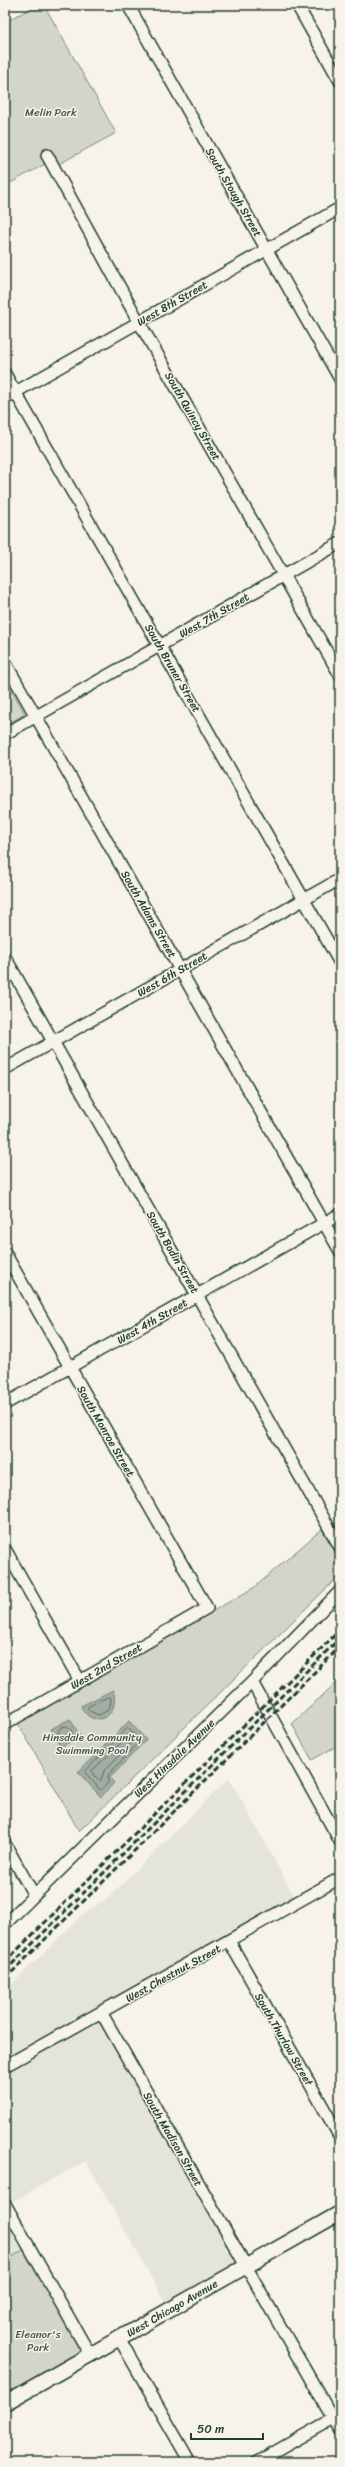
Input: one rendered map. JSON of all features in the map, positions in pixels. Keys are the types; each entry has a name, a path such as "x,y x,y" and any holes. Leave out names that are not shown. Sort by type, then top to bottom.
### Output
{"main road":[{"name":"West Chicago Avenue","path":"5,2403 340,2213"}],"street":[{"name":"South Stough Street","path":"128,5 340,379"},
{"path":"297,5 340,81"},
{"name":"South Quincy Street","path":"47,155 139,322 340,675"},
{"name":"West 8th Street","path":"5,398 340,208"},
{"name":"South Bruner Street","path":"5,374 340,963"},
{"name":"West 7th Street","path":"5,734 340,543"},
{"name":"South Adams Street","path":"5,662 340,1251"},
{"name":"West 6th Street","path":"5,1069 340,879"},
{"name":"South Bodin Street","path":"5,957 340,1546"},
{"name":"West 4th Street","path":"5,1404 340,1214"},
{"name":"South Monroe Street","path":"5,1253 207,1608"},
{"path":"5,1549 80,1681"},
{"name":"West Hinsdale Avenue","path":"5,1924 252,1682 340,1590"},
{"name":"West 2nd Street","path":"5,1724 207,1608"},
{"path":"252,1682 296,1765 340,1841"},
{"path":"5,1844 34,1895"},
{"name":"West Chestnut Street","path":"5,2066 340,1878"},
{"name":"South Thurlow Street","path":"229,1941 340,2137"},
{"name":"South Madison Street","path":"101,2012 340,2431"},
{"path":"5,2204 90,2355"},
{"path":"119,2338 190,2462"},
{"path":"257,2462 333,2419"}],"shaded area":[{"path":"229,1778 296,1899 5,2062 5,1991 82,1915 109,1897"},
{"path":"100,2021 239,2264 167,2306 86,2161 11,2202 5,2191 5,2074"},
{"path":"5,2215 25,2249 5,2261"}],"green space":[{"name":"Melin Park","path":"37,5 44,5 116,133 59,164 56,158 5,186 5,22"},
{"path":"5,678 25,714 5,726"},
{"name":"Hinsdale Community Swimming Pool","path":"322,1529 340,1560 340,1575 79,1831 18,1723 255,1587"},
{"path":"340,1679 340,1744 312,1760 292,1724"},
{"name":"Eleanor's Park","path":"25,2249 83,2353 11,2394 5,2383 5,2261"}],"water":[{"path":"113,1690 115,1699 109,1714 104,1718 98,1719 91,1718 86,1714 81,1706"},
{"path":"70,1719 80,1736 61,1747 51,1729"},
{"path":"129,1721 146,1740 110,1778 114,1783 101,1797 78,1772"}],"railway":[{"path":"5,1962 340,1630"},
{"path":"5,1971 340,1638"},
{"path":"5,1979 340,1647"}]}
